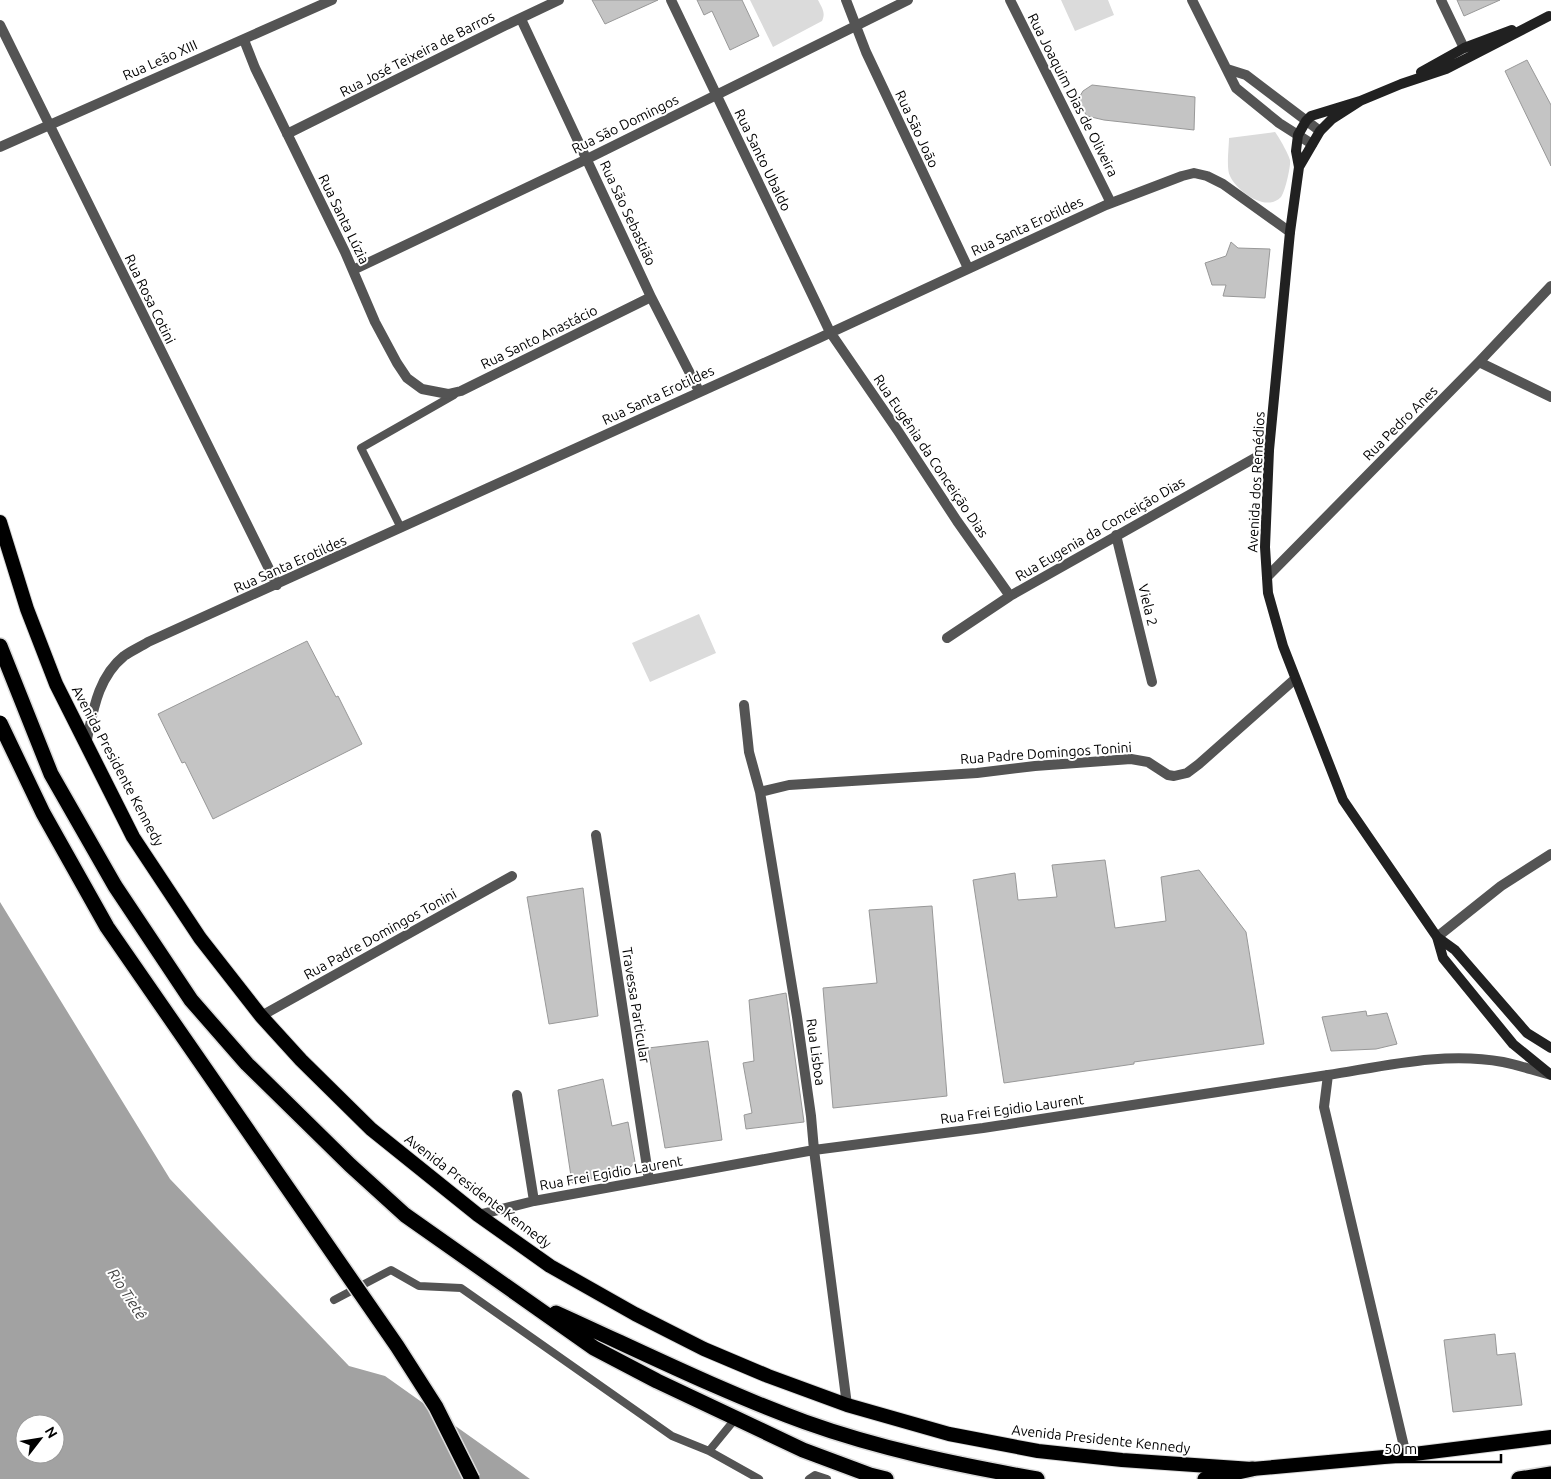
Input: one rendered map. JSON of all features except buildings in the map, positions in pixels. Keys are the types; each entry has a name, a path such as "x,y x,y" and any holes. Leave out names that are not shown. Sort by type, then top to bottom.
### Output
{"highway":[{"name":"Avenida Presidente Kennedy","path":"0,522 27,609 53,676 138,844 200,938 261,1016 301,1060 371,1129 478,1215 550,1266 704,1349 768,1376 847,1405 949,1434 1038,1451 1122,1460 1252,1469 1406,1455 1551,1437"},
{"path":"0,646 50,774 115,886 191,1000 247,1064 350,1165 398,1208 454,1251 594,1348 657,1381 803,1450 870,1475 886,1479"},
{"path":"0,723 43,813 107,927 397,1346 436,1407 472,1479"},
{"path":"524,1298 736,1395 806,1422 869,1442 963,1466 1037,1479"},
{"path":"1205,1479 1252,1469"},
{"path":"1520,1479 1551,1474"}],"main road":[{"name":"Avenida dos Remédios","path":"1401,84 1464,48 1550,16"},
{"name":"Avenida dos Remédios","path":"1299,167 1320,131 1332,119 1360,102 1401,84 1446,69 1550,16"},
{"path":"1306,121 1311,116 1360,102"},
{"name":"Avenida dos Remédios","path":"1306,121 1298,135 1296,151 1299,167 1290,232 1269,450 1265,547 1268,593 1283,646 1343,800 1437,937 1443,958 1513,1044 1551,1075"},
{"name":"Avenida dos Remédios","path":"1437,937 1455,950 1528,1033 1551,1048"}],"street":[{"name":"Rua Leão XIII","path":"0,147 332,0"},
{"name":"Rua José Teixeira de Barros","path":"287,134 559,0"},
{"name":"Rua Santo Ubaldo","path":"671,0 830,332"},
{"name":"Rua São João","path":"846,0 866,52 968,268"},
{"name":"Rua São Domingos","path":"353,270 587,159 908,0"},
{"name":"Rua Joaquim Dias de Oliveira","path":"1010,0 1111,203"},
{"path":"1192,0 1236,88 1279,123 1312,144"},
{"path":"1441,0 1464,48"},
{"name":"Rua São Sebastião","path":"521,18 651,297 699,391"},
{"name":"Rua Rosa Cotini","path":"0,25 277,585"},
{"name":"Rua Santa Lúzia","path":"244,40 255,68 353,270 375,322 397,363 408,378 422,389 437,393"},
{"path":"1228,69 1246,75 1320,131"},
{"name":"Rua Santa Erotildes","path":"86,744 98,692 109,671 125,656 148,642 277,585 1111,203 1194,173 1207,176 1223,184 1290,232"},
{"name":"Rua Pedro Anes","path":"1267,577 1479,362 1547,297 1551,286"},
{"name":"Rua Santo Anastácio","path":"437,393 448,394 461,391 651,297"},
{"name":"Rua Eugênia da Conceição Dias","path":"830,332 898,431 957,522 1010,596"},
{"path":"1479,362 1551,398"},
{"name":"Rua Eugenia da Conceição Dias","path":"947,638 1010,596 1269,450"},
{"name":"Viela 2","path":"1116,535 1152,682"},
{"name":"Rua Padre Domingos Tonini","path":"760,792 789,785 977,773 1035,766 1131,759 1148,762 1168,775 1181,775 1199,764 1296,679"},
{"name":"Rua Lisboa","path":"744,705 749,752 760,792 797,1017 847,1405"},
{"name":"Travessa Particular","path":"596,835 649,1180"},
{"path":"1437,937 1501,886 1551,854"},
{"name":"Rua Padre Domingos Tonini","path":"261,1016 512,876"},
{"name":"Rua Frei Egidio Laurent","path":"478,1215 534,1201 814,1150 983,1128 1328,1076 1401,1063 1444,1058 1501,1062 1551,1075"},
{"path":"1328,1076 1324,1107 1406,1455"},
{"path":"517,1095 534,1201"}],"lane":[{"path":"401,528 361,448 461,391"},
{"path":"334,1300 391,1270 419,1286 461,1288 672,1436 709,1451 759,1479"},
{"path":"709,1451 736,1418"},
{"path":"809,1479 815,1476 827,1479"}],"shaded area":[{"path":"750,0 818,0 824,15 822,21 773,47"},
{"path":"1061,0 1108,0 1114,15 1075,31"},
{"path":"1275,132 1288,154 1290,163 1283,194 1275,201 1268,203 1252,198 1239,188 1230,176 1228,163 1229,138"},
{"path":"699,614 716,653 650,682 632,643"}],"water":[{"name":"Rio Tietê","path":"0,902 170,1179 349,1366 385,1376 530,1479 0,1479"}]}
